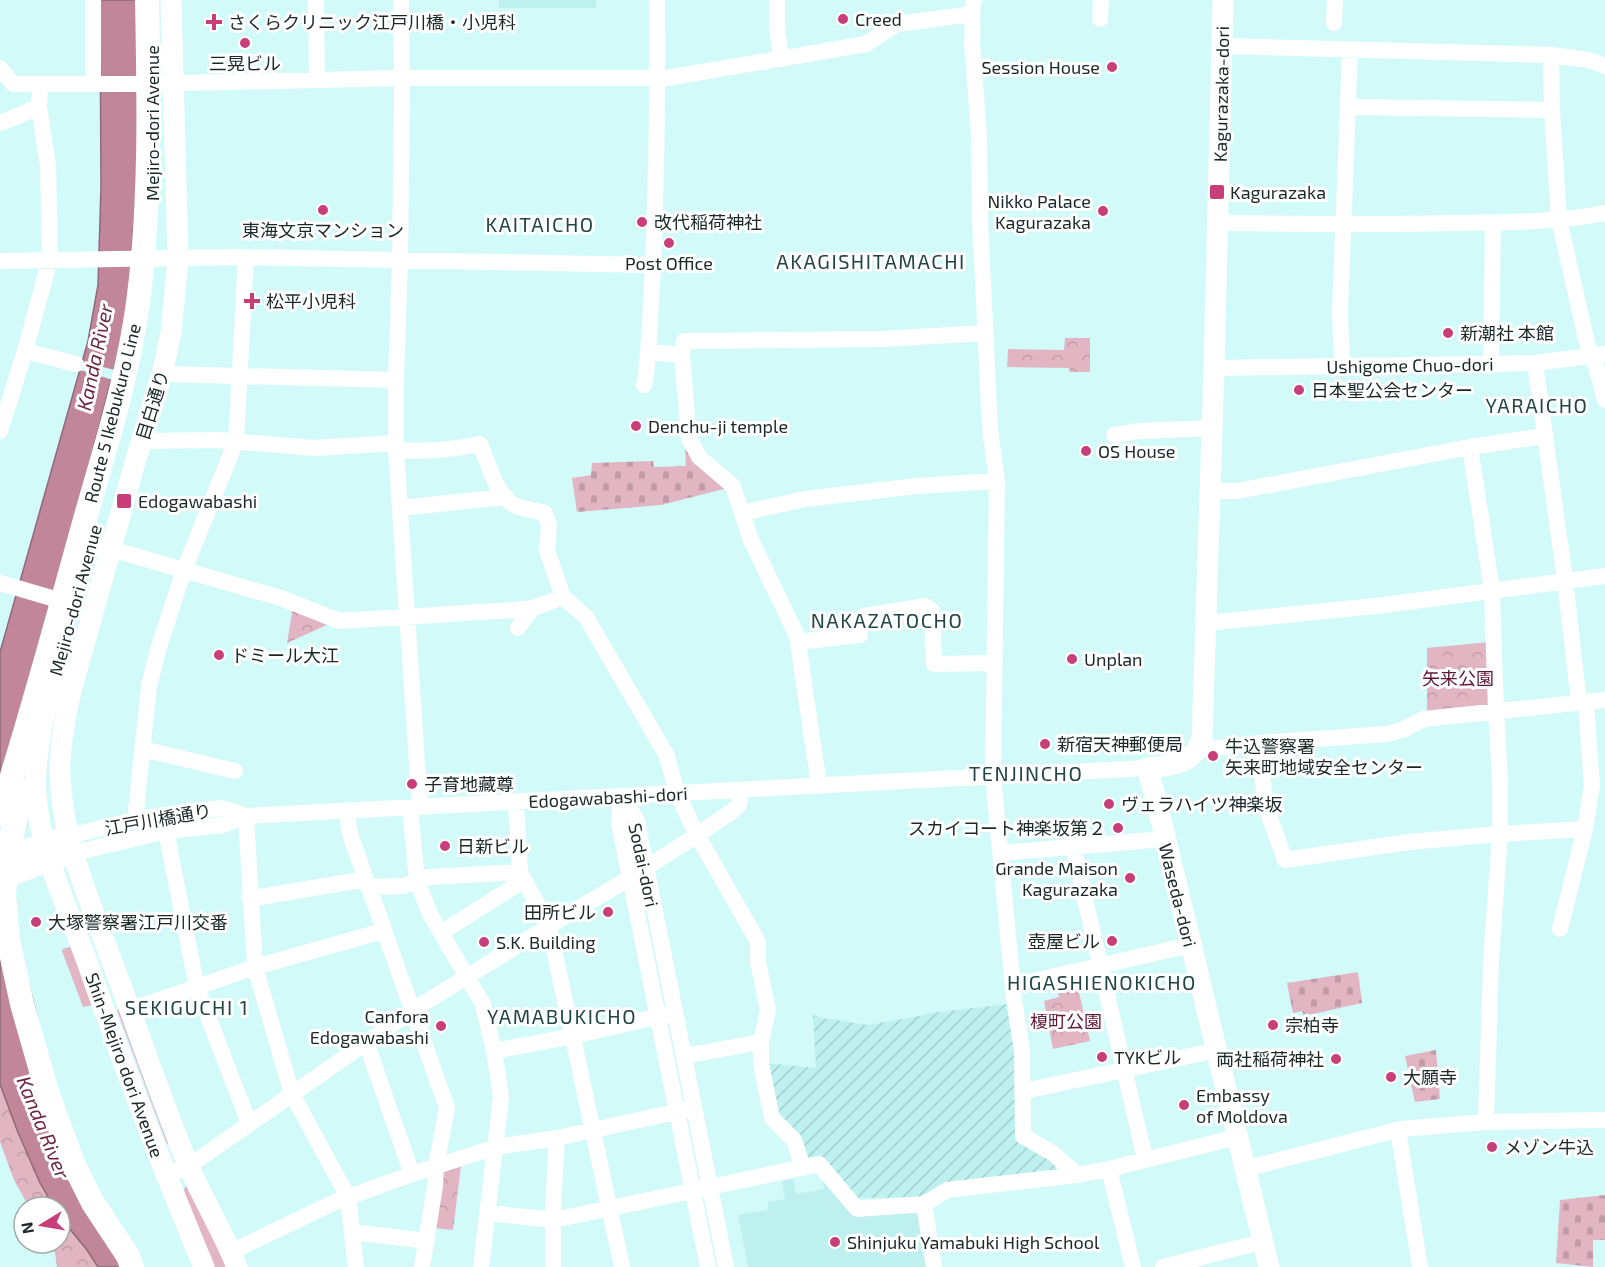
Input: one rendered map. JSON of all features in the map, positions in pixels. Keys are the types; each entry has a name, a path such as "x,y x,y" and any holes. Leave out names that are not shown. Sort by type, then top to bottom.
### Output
{"highway":[{"name":"Route 5 Ikebukuro Line","path":"0,762 98,416 123,304 131,217 134,94 133,0"},
{"name":"Route 5 Ikebukuro Line","path":"0,814 27,731 115,414 137,306 143,262 147,186 149,0"},
{"path":"27,731 23,777 6,873 5,904 9,939 22,1004 45,1083 73,1162 93,1203 128,1256 132,1267"}],"main road":[{"name":"Mejiro-dori Avenue","path":"149,0 155,84 178,258"},
{"name":"Mejiro-dori Avenue","path":"48,852 36,795 37,761 43,719 65,602 90,543 135,379 146,318 144,259 155,84 171,0"},
{"name":"Kagurazaka-dori","path":"1214,368 1223,0"},
{"name":"目白通り","path":"111,550 162,374 171,333 178,258"},
{"path":"1147,768 1166,767 1182,762 1200,747 1203,729 1207,623 1214,368"},
{"name":"Mejiro-dori Avenue","path":"71,844 60,788 63,727 111,550"},
{"name":"Waseda-dori","path":"1147,768 1141,796 1255,1267"},
{"name":"Waseda-dori","path":"1147,768 1269,1267"},
{"path":"0,879 48,852 71,844"},
{"name":"Shin-Mejiro dori Avenue","path":"71,844 189,1166 234,1259"},
{"path":"0,858 48,852"},
{"name":"Shin-Mejiro dori Avenue","path":"48,852 166,1176 204,1267"}],"street":[{"path":"93,0 95,84"},
{"path":"316,0 317,80"},
{"path":"401,0 403,78 396,446 407,616 417,881 431,916 483,1004 494,1051 501,1097 481,1267"},
{"path":"644,385 654,266 657,0"},
{"path":"777,0 777,28 781,57"},
{"path":"1100,19 1101,0"},
{"path":"1334,23 1335,0"},
{"path":"0,68 13,84 155,84 403,78 657,78 866,44 897,24 973,7 990,429 997,482 998,541 993,776 1013,986 1022,1051 1023,1136 1054,1154 1077,1175"},
{"path":"1223,46 1551,55 1589,60 1605,66"},
{"path":"1342,367 1341,290 1350,51"},
{"path":"1551,55 1559,220 1598,355 1605,400"},
{"path":"0,431 50,259 48,166 39,107 40,84"},
{"path":"0,123 39,107"},
{"path":"1349,107 1552,110"},
{"path":"1218,223 1344,225 1493,223 1559,220 1605,213"},
{"path":"1491,364 1493,223"},
{"path":"0,261 246,257 654,266"},
{"path":"138,819 136,810 149,686 158,650 184,570 236,441 246,257"},
{"path":"819,785 797,636 752,540 733,486 699,457 689,438 682,355 684,341 881,339 986,333"},
{"path":"25,351 76,364"},
{"path":"648,352 682,355"},
{"name":"Ushigome Chuo-dori","path":"1214,368 1535,363 1598,355"},
{"path":"1535,363 1592,786 1585,829 1560,929"},
{"path":"162,374 396,380"},
{"path":"1114,435 1140,431 1212,428"},
{"path":"1210,490 1237,491 1470,447 1544,436"},
{"path":"141,441 236,441 314,448 396,446 424,452 444,451 480,444 499,489 513,505 545,513 549,525 547,550 563,597 586,617 667,756 676,793 697,835 758,942 758,962 768,1010 761,1042 761,1064 772,1118 794,1140 803,1168"},
{"path":"1470,447 1492,590 1500,834 1490,982 1486,1122"},
{"path":"742,513 805,499 916,486 997,482"},
{"path":"400,508 506,497"},
{"path":"90,543 281,598 339,621 533,608 563,597"},
{"path":"1207,623 1320,612 1605,576"},
{"path":"8,586 65,602"},
{"path":"798,642 860,635 859,622 864,616 925,606 932,611 934,664 994,663"},
{"path":"518,628 533,608"},
{"path":"1200,747 1210,749 1258,743 1386,734 1402,730 1424,719 1605,700"},
{"path":"1258,743 1266,807 1285,860 1409,842 1585,829"},
{"path":"142,749 235,771"},
{"name":"Edogawabashi-dori","path":"71,844 223,825 246,816 1147,768"},
{"path":"166,1176 189,1166 413,1010 697,835 739,805 742,790"},
{"name":"Sodai-dori","path":"622,796 637,821 684,1056 686,1110"},
{"name":"Sodai-dori","path":"622,796 619,824 658,1016 686,1110 702,1189 726,1267"},
{"path":"516,802 522,876 549,926 622,1267"},
{"name":"江戸川橋通り","path":"71,844 138,819 222,808 246,816"},
{"path":"346,811 348,830 447,1108 436,1166 422,1267"},
{"path":"246,816 249,897 255,967 292,1094 348,1197 356,1267"},
{"path":"166,831 196,988 249,1123"},
{"path":"1000,853 1152,840"},
{"path":"1073,847 1145,1159"},
{"path":"249,897 367,883 404,886 428,877 522,876"},
{"path":"441,933 522,876"},
{"path":"130,1010 255,967 383,931"},
{"path":"1013,986 1177,948"},
{"path":"494,1051 675,1013"},
{"path":"366,1042 412,1174"},
{"path":"684,1056 761,1042"},
{"path":"1024,1092 1203,1053"},
{"path":"234,1259 348,1197 436,1166 496,1147 557,1138 686,1110"},
{"path":"1245,1169 1398,1130 1486,1122 1605,1120"},
{"path":"1398,1130 1420,1267"},
{"path":"553,1267 557,1138"},
{"path":"488,1213 554,1220 819,1164 857,1209 924,1204 947,1190 1077,1175 1225,1140"},
{"path":"1109,1169 1133,1267"},
{"name":"Sodai-dori","path":"702,1189 708,1267"},
{"path":"924,1204 934,1267"},
{"path":"352,1232 427,1241"},
{"path":"1164,1267 1250,1245"}],"shaded area":[{"path":"499,0 596,0 596,8 499,8"},
{"path":"1010,1004 1019,1068 1019,1141 1056,1162 1056,1170 923,1197 857,1198 825,1159 809,1157 774,1108 764,1063 816,1068 813,1015 868,1025 929,1013"},
{"name":"Shinjuku Yamabuki High School","path":"793,1179 796,1194 824,1189 823,1182 826,1182 858,1217 920,1209 930,1267 748,1267 738,1215 768,1210 768,1202 785,1199 782,1181"}],"green space":[{"path":"1065,338 1090,338 1090,372 1070,372 1069,368 1007,367 1008,349 1064,350"},
{"path":"689,449 724,489 661,505 577,512 572,478 591,475 592,463 653,461 654,467 686,466 685,450"},
{"path":"293,607 329,624 287,643"},
{"name":"矢来公園","path":"1490,642 1490,709 1427,714 1427,648"},
{"path":"72,946 93,1005 83,1007 62,951"},
{"path":"1358,972 1362,1003 1304,1016 1302,1011 1293,1013 1287,983"},
{"name":"榎町公園","path":"1076,979 1090,1041 1053,1049 1044,1001 1059,997 1056,984"},
{"path":"121,1008 171,1142 167,1144 117,1010"},
{"path":"1436,1050 1440,1099 1415,1102 1405,1056"},
{"path":"0,1084 31,1162 48,1195 22,1195 14,1180 0,1142"},
{"path":"461,1166 453,1230 434,1228 441,1176 445,1171"},
{"path":"186,1186 227,1267 213,1267 183,1191"},
{"path":"1605,1195 1605,1240 1593,1240 1593,1267 1556,1263 1560,1200"},
{"path":"72,1232 98,1267 57,1267 55,1255 72,1255"}],"water":[{"name":"Kanda River","path":"100,0 139,0 140,144 126,323 0,807 0,652 88,341 98,285 101,187"},
{"name":"Kanda River","path":"0,899 18,941 68,1139 139,1267 98,1267 72,1232 72,1195 47,1195 40,1183 0,1084"}],"pier":[{"path":"82,362 115,370 113,380 80,370"}],"place":[{"name":"Creed","path":"843,19"},
{"name":"さくらクリニック江戸川橋・小児科","path":"214,22"},
{"name":"三晃ビル","path":"245,43"},
{"name":"Session House","path":"1112,67"},
{"name":"Kagurazaka","path":"1217,192"},
{"name":"東海文京マンション","path":"323,210"},
{"name":"Nikko Palace Kagurazaka","path":"1103,211"},
{"name":"改代稲荷神社","path":"642,222"},
{"name":"Post Office","path":"669,243"},
{"name":"松平小児科","path":"252,301"},
{"name":"新潮社 本館","path":"1448,333"},
{"name":"日本聖公会センター","path":"1299,390"},
{"name":"Denchu-ji temple","path":"636,426"},
{"name":"OS House","path":"1086,451"},
{"name":"Edogawabashi","path":"124,501"},
{"name":"ドミール大江","path":"219,655"},
{"name":"Unplan","path":"1072,659"},
{"name":"新宿天神郵便局","path":"1045,744"},
{"name":"牛込警察署 矢来町地域安全センター","path":"1213,756"},
{"name":"子育地藏尊","path":"412,784"},
{"name":"ヴェラハイツ神楽坂","path":"1109,804"},
{"name":"スカイコート神楽坂第２","path":"1118,828"},
{"name":"日新ビル","path":"445,846"},
{"name":"Grande Maison Kagurazaka","path":"1130,878"},
{"name":"田所ビル","path":"608,912"},
{"name":"大塚警察署江戸川交番","path":"36,922"},
{"name":"壺屋ビル","path":"1112,941"},
{"name":"S.K. Building","path":"484,942"},
{"name":"宗柏寺","path":"1273,1025"},
{"name":"Canfora Edogawabashi","path":"441,1026"},
{"name":"TYKビル","path":"1102,1057"},
{"name":"両社稲荷神社","path":"1336,1059"},
{"name":"大願寺","path":"1391,1077"},
{"name":"Embassy of Moldova","path":"1184,1105"},
{"name":"メゾン牛込","path":"1492,1147"},
{"name":"Shinjuku Yamabuki High School","path":"835,1242"}],"district":[{"name":"KAITAICHO","path":"540,224"},
{"name":"AKAGISHITAMACHI","path":"871,261"},
{"name":"YARAICHO","path":"1537,405"},
{"name":"NAKAZATOCHO","path":"887,620"},
{"name":"TENJINCHO","path":"1026,773"},
{"name":"HIGASHIENOKICHO","path":"1102,982"},
{"name":"SEKIGUCHI 1","path":"187,1007"},
{"name":"YAMABUKICHO","path":"562,1016"}]}
